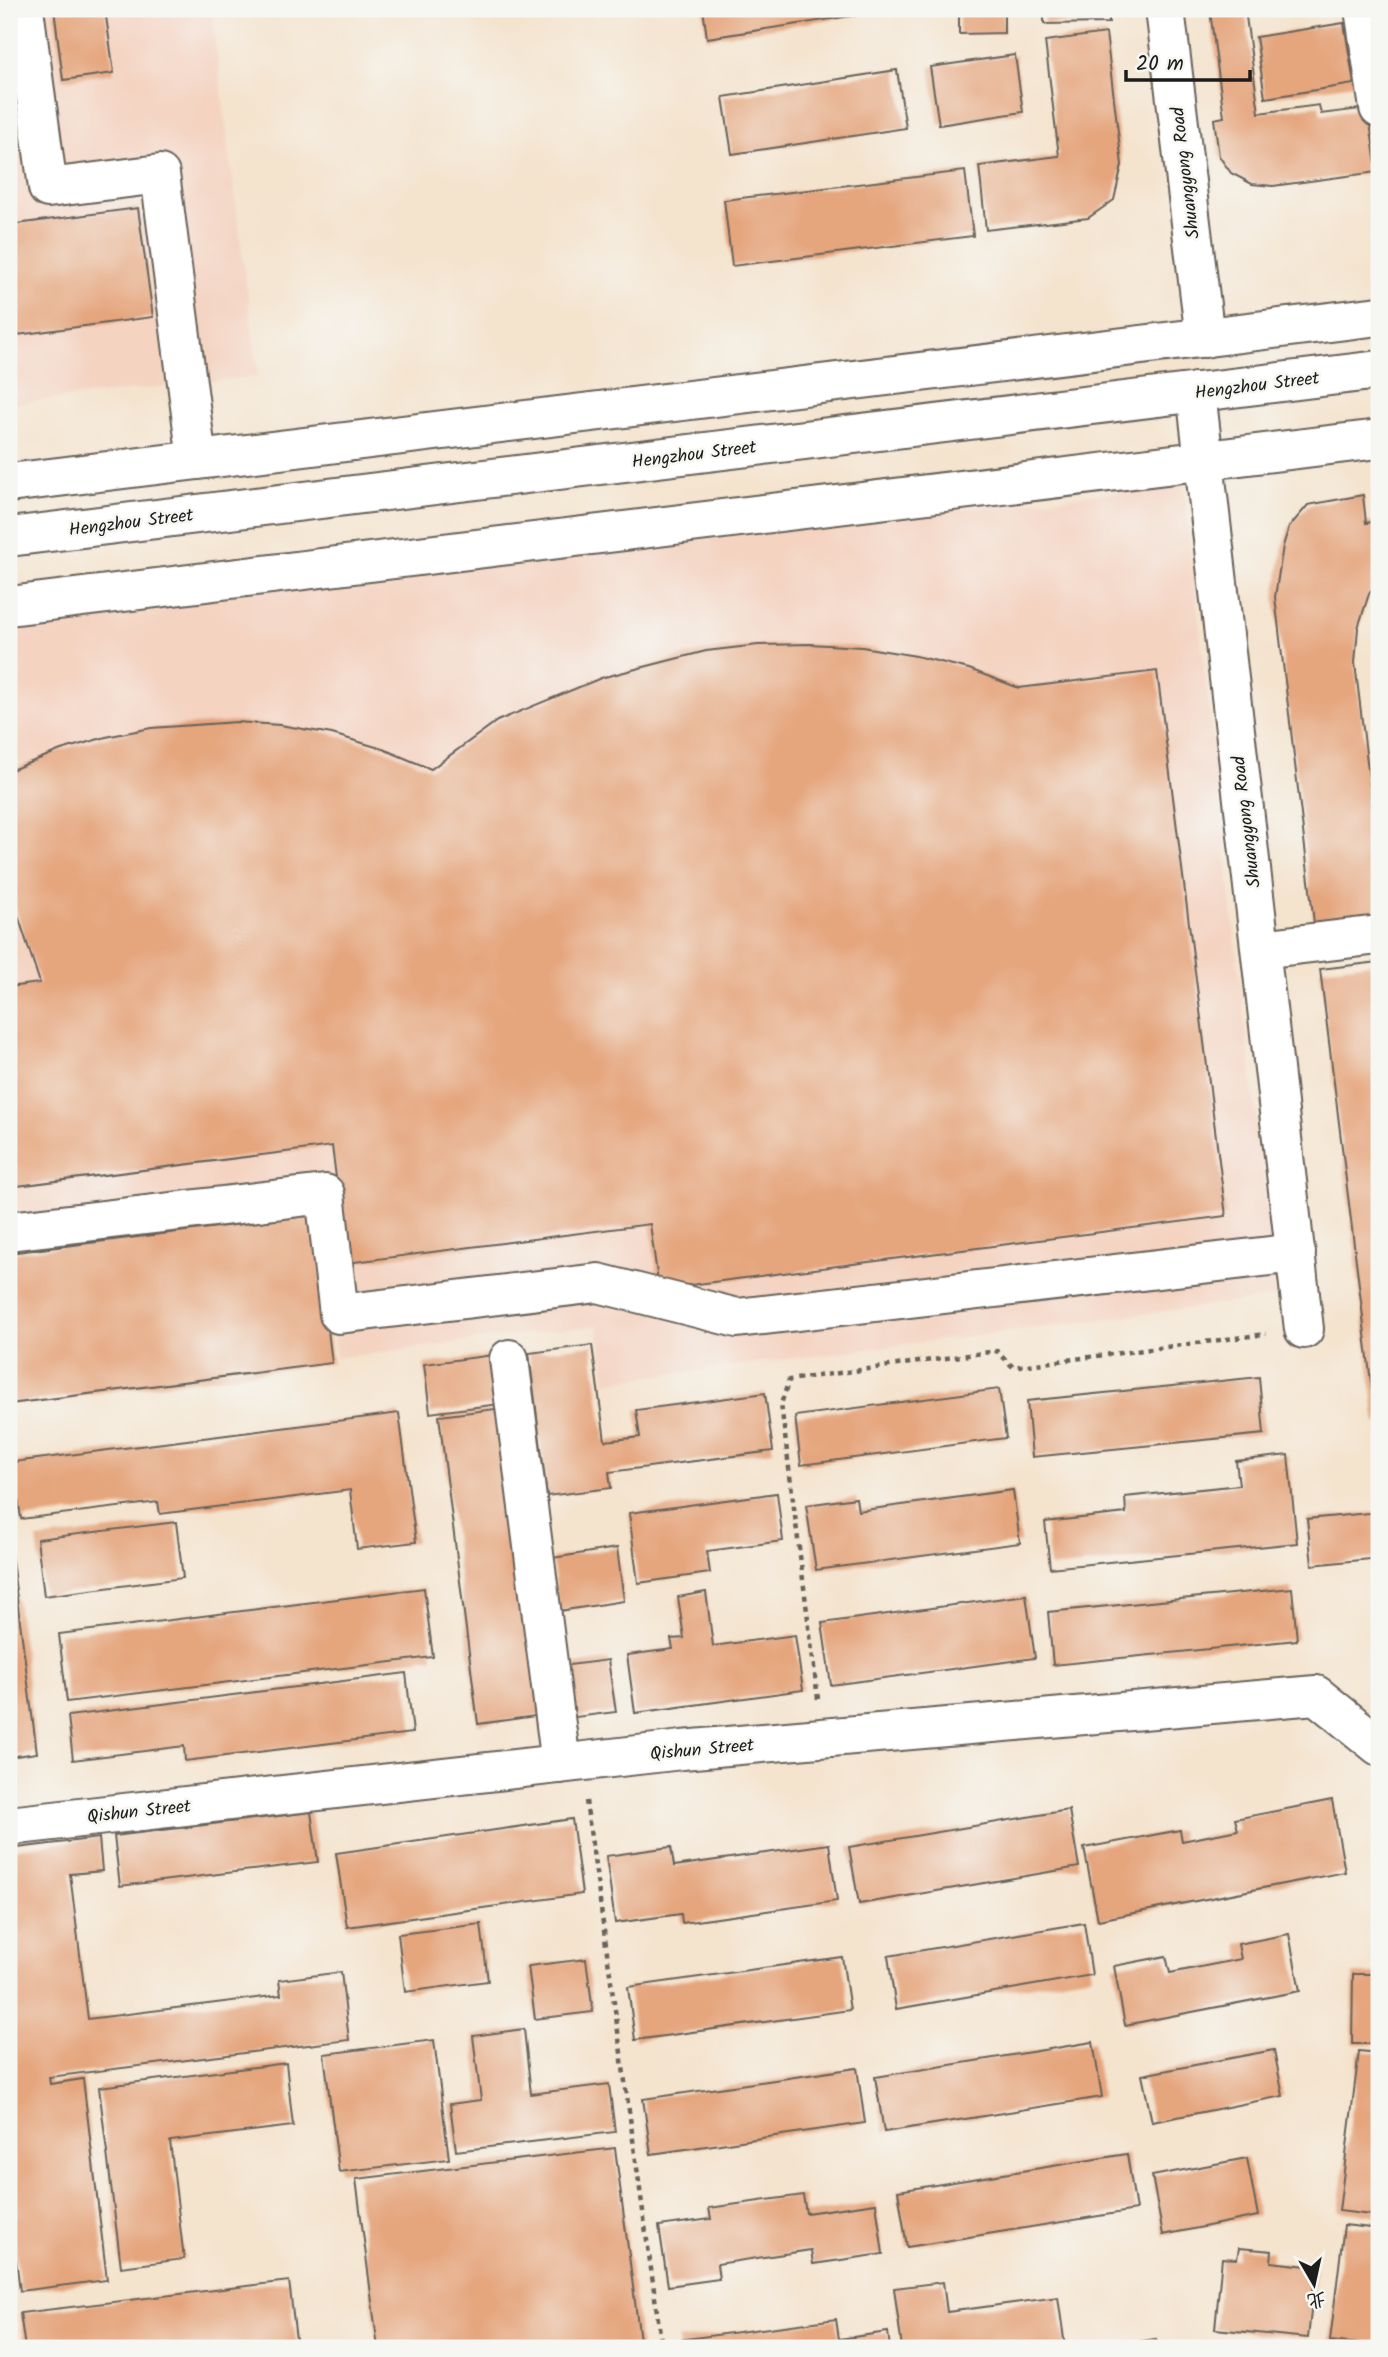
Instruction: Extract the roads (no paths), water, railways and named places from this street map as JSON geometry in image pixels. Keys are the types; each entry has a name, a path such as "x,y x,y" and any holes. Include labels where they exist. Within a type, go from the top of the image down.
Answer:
{"street":[{"path":"24,9 48,188 160,174 197,460"},
{"name":"Shuangyong Road","path":"1165,9 1205,338"},
{"path":"1364,9 1379,108"},
{"path":"9,483 1379,316"},
{"name":"Hengzhou Street","path":"9,537 1379,370"},
{"name":"Shuangyong Road","path":"1196,392 1304,1329"},
{"path":"9,606 1379,439"},
{"path":"1261,949 1379,935"},
{"path":"9,1231 325,1194 339,1314 598,1283 737,1318 1296,1253"},
{"path":"509,1359 571,1763"},
{"name":"Qishun Street","path":"9,1826 571,1763 1315,1695 1379,1750"}]}
